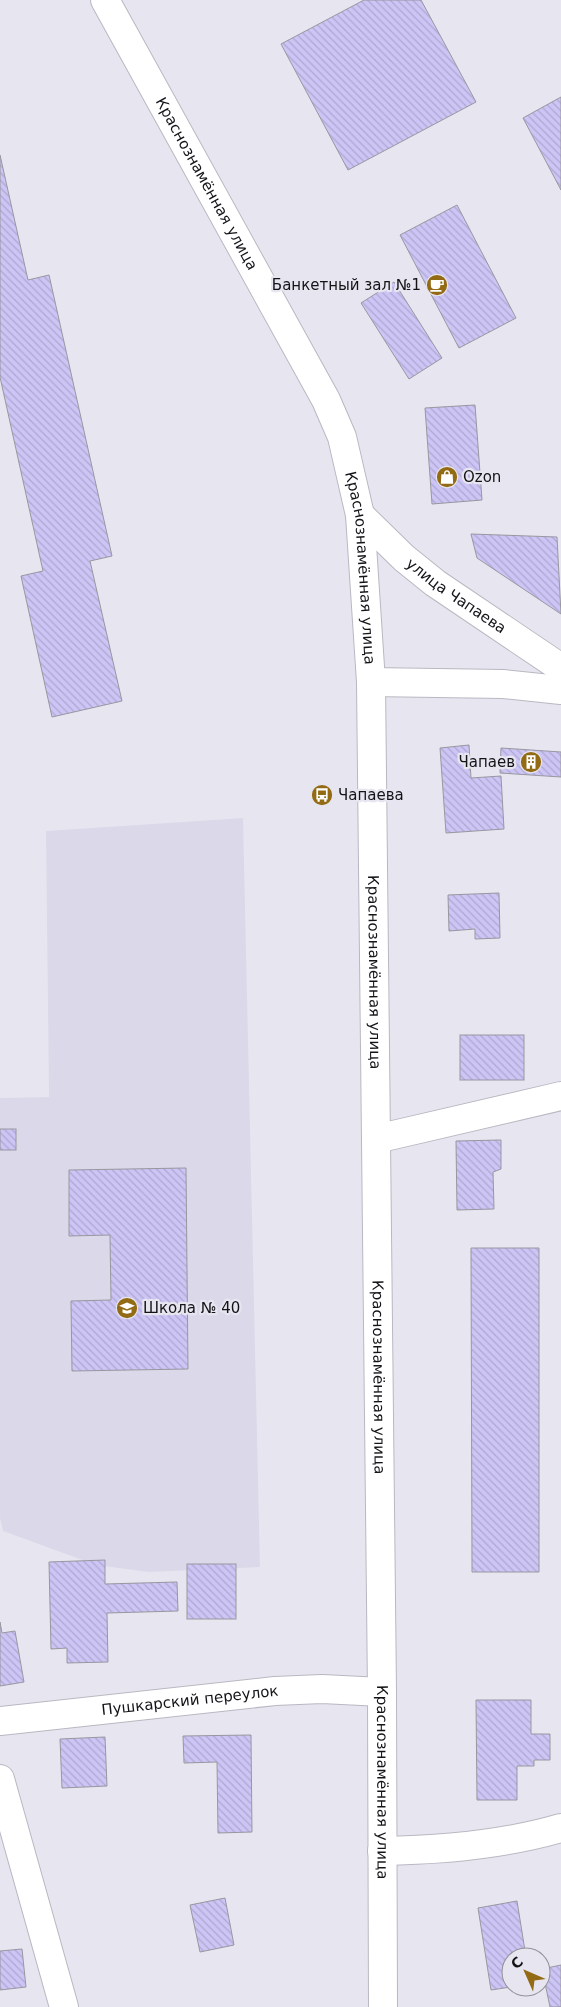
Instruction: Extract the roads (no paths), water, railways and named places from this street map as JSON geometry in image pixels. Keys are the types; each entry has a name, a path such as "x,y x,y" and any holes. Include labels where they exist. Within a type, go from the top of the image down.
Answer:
{"street":[{"name":"Краснознамённая улица","path":"105,0 326,400 342,438 360,515 371,682 382,1692 383,2007"},
{"name":"улица Чапаева","path":"360,515 404,558 435,583 561,668"},
{"path":"371,682 502,684 561,690"},
{"path":"376,1139 561,1096"},
{"name":"Пушкарский переулок","path":"0,1721 275,1690 322,1689 382,1692"},
{"path":"0,1779 64,2007"},
{"path":"382,1851 434,1850 530,1837 561,1828"}],"place":[{"name":"Банкетный зал №1","path":"437,285"},
{"name":"Ozon","path":"447,477"},
{"name":"Чапаев","path":"531,762"},
{"name":"Чапаева","path":"322,795"},
{"name":"Школа № 40","path":"127,1308"}]}
